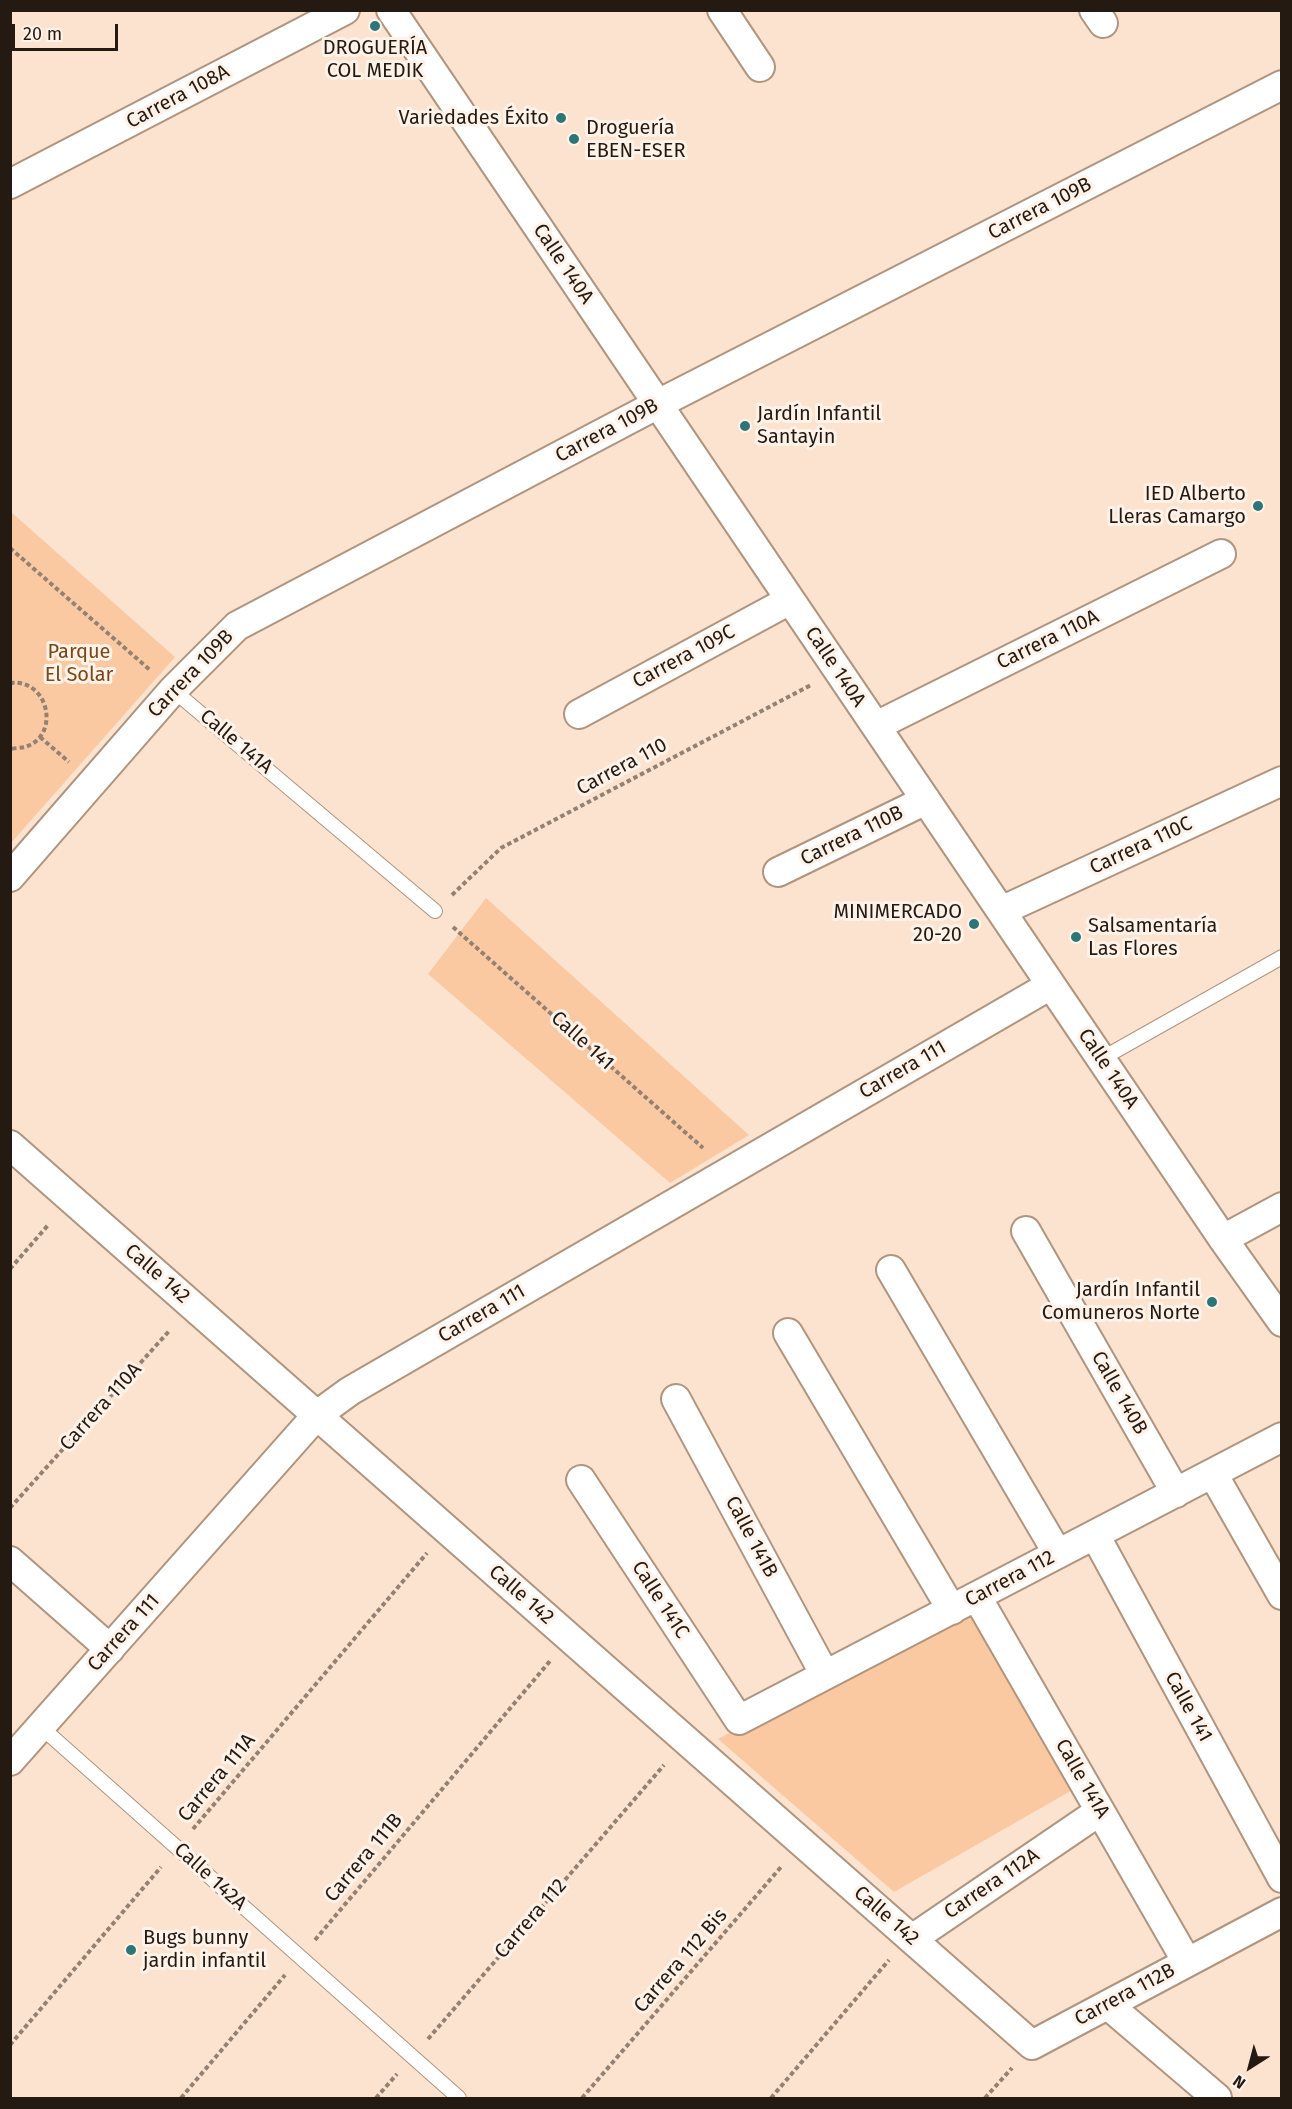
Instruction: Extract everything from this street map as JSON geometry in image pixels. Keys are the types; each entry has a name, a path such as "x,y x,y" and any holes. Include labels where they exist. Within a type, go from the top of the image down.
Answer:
{"street":[{"name":"Carrera 108A","path":"10,184 345,10"},
{"name":"Calle 140A","path":"391,10 1281,1322"},
{"path":"722,10 760,67"},
{"name":"Carrera 109B","path":"10,877 173,690 237,626 658,404 1281,86"},
{"name":"Carrera 110A","path":"876,726 1221,554"},
{"name":"Carrera 109C","path":"579,714 790,600"},
{"name":"Carrera 110C","path":"1001,911 1281,781"},
{"name":"Carrera 110B","path":"778,872 926,800"},
{"name":"Carrera 111","path":"10,1761 317,1415 350,1391 1051,985"},
{"name":"Calle 142","path":"10,1145 1032,2045"},
{"path":"1223,1239 1281,1207"},
{"name":"Calle 140B","path":"1026,1231 1176,1493"},
{"path":"891,1270 1058,1554"},
{"path":"788,1334 952,1610"},
{"name":"Calle 141B","path":"676,1399 825,1675"},
{"name":"Carrera 112","path":"739,1720 1281,1437"},
{"path":"1213,1474 1281,1595"},
{"name":"Calle 141C","path":"581,1480 739,1720"},
{"name":"Calle 141","path":"1095,1535 1281,1878"},
{"path":"10,1561 110,1649"},
{"name":"Calle 141A","path":"977,1597 1187,1962"},
{"name":"Carrera 112A","path":"912,1939 1100,1811"},
{"name":"Carrera 112B","path":"1032,2045 1281,1912"},
{"path":"1108,2005 1217,2098"}],"lane":[{"name":"Calle 141A","path":"173,690 435,911"},
{"path":"1101,1059 1281,957"},
{"name":"Calle 142A","path":"41,1727 459,2098"}],"path":[{"path":"10,548 173,690"},
{"name":"Carrera 110","path":"435,911 501,848 838,671"},
{"path":"10,683 19,682 35,689 46,704 48,721 40,737 26,747 10,749"},
{"name":"Calle 141","path":"435,911 728,1170"},
{"path":"10,1269 72,1199"},
{"name":"Carrera 110A","path":"10,1508 192,1305"},
{"name":"Carrera 111A","path":"10,2045 447,1529"},
{"name":"Carrera 111B","path":"181,2098 569,1637"},
{"name":"Carrera 112","path":"376,2098 686,1740"},
{"name":"Carrera 112 Bis","path":"582,2098 802,1843"},
{"path":"771,2098 890,1958 912,1939"},
{"path":"985,2098 1032,2045"}],"green space":[{"name":"Parque El Solar","path":"11,512 175,657 11,843"},
{"path":"486,898 749,1135 670,1183 428,974"},
{"path":"964,1607 1076,1788 894,1892 718,1739"}],"place":[{"name":"DROGUERÍA COL MEDIK","path":"375,26"},
{"name":"Variedades Éxito","path":"561,118"},
{"name":"Droguería EBEN-ESER","path":"574,139"},
{"name":"Jardín Infantil Santayin","path":"745,426"},
{"name":"IED Alberto Lleras Camargo","path":"1258,506"},
{"name":"MINIMERCADO 20-20","path":"974,924"},
{"name":"Salsamentaría Las Flores","path":"1076,937"},
{"name":"Jardín Infantil Comuneros Norte","path":"1212,1302"},
{"name":"Bugs bunny jardin infantil","path":"131,1950"}]}
